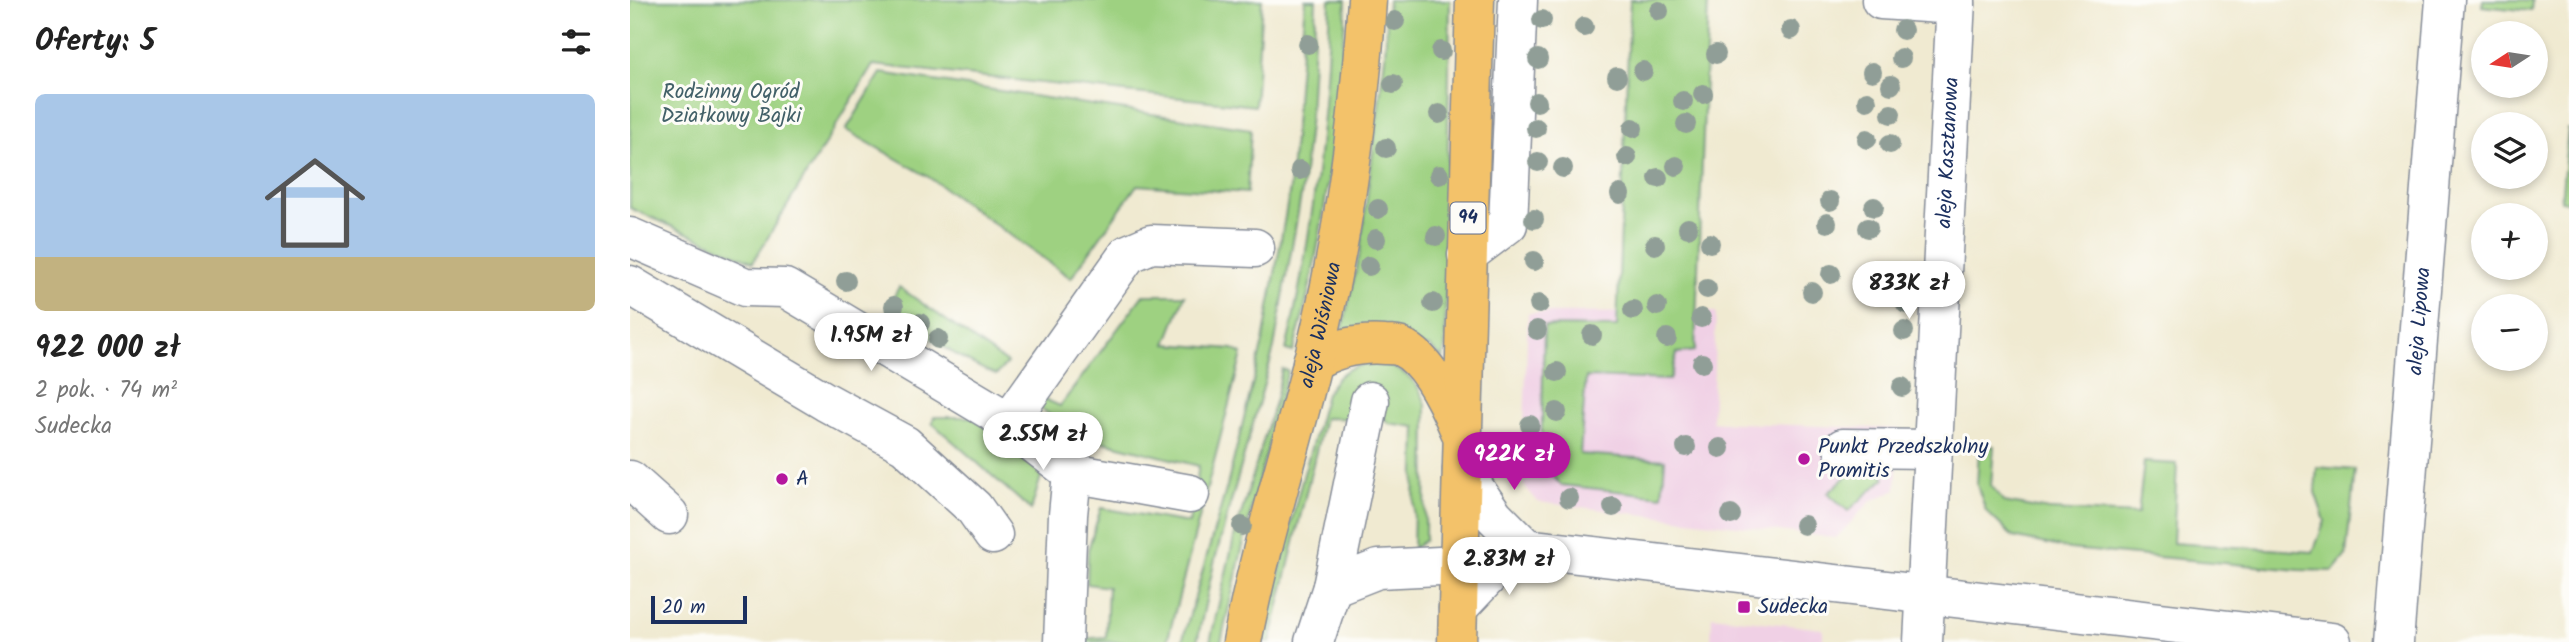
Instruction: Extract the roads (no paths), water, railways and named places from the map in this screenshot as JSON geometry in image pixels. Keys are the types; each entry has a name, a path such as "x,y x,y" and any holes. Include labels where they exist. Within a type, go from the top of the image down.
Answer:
{"main road":[{"name":"aleja Wiśniowa","path":"1242,642 1265,541 1312,362 1347,201 1367,0"},
{"name":"94","path":"1457,625 1475,0"},
{"path":"1312,362 1344,347 1372,344 1401,346 1419,361 1445,396 1462,452"}],"street":[{"path":"1467,255 1508,224 1518,0"},
{"path":"1881,0 1956,2"},
{"name":"aleja Lipowa","path":"2394,642 2445,0"},
{"name":"aleja Kasztanowa","path":"1923,642 1956,2"},
{"path":"630,237 745,287 785,288 1008,423 1072,473 1190,494"},
{"path":"1008,423 1128,254 1151,244 1255,248"},
{"path":"630,285 804,389 905,445 974,508 993,535"},
{"path":"1314,642 1332,587 1370,401"},
{"path":"1843,448 1932,449"},
{"path":"1462,452 1494,516 1526,548 2332,642"},
{"path":"1063,642 1072,473"},
{"path":"630,480 669,515"},
{"path":"1457,625 1494,570 1526,548"},
{"path":"1332,587 1378,569 1460,565"}],"place":[{"name":"Punkt Przedszkolny Promitis","path":"1804,459"},
{"name":"A","path":"782,479"},
{"name":"Sudecka","path":"1744,607"}],"park label":[{"name":"Rodzinny Ogród Działkowy Bajki","path":"731,104"}]}
